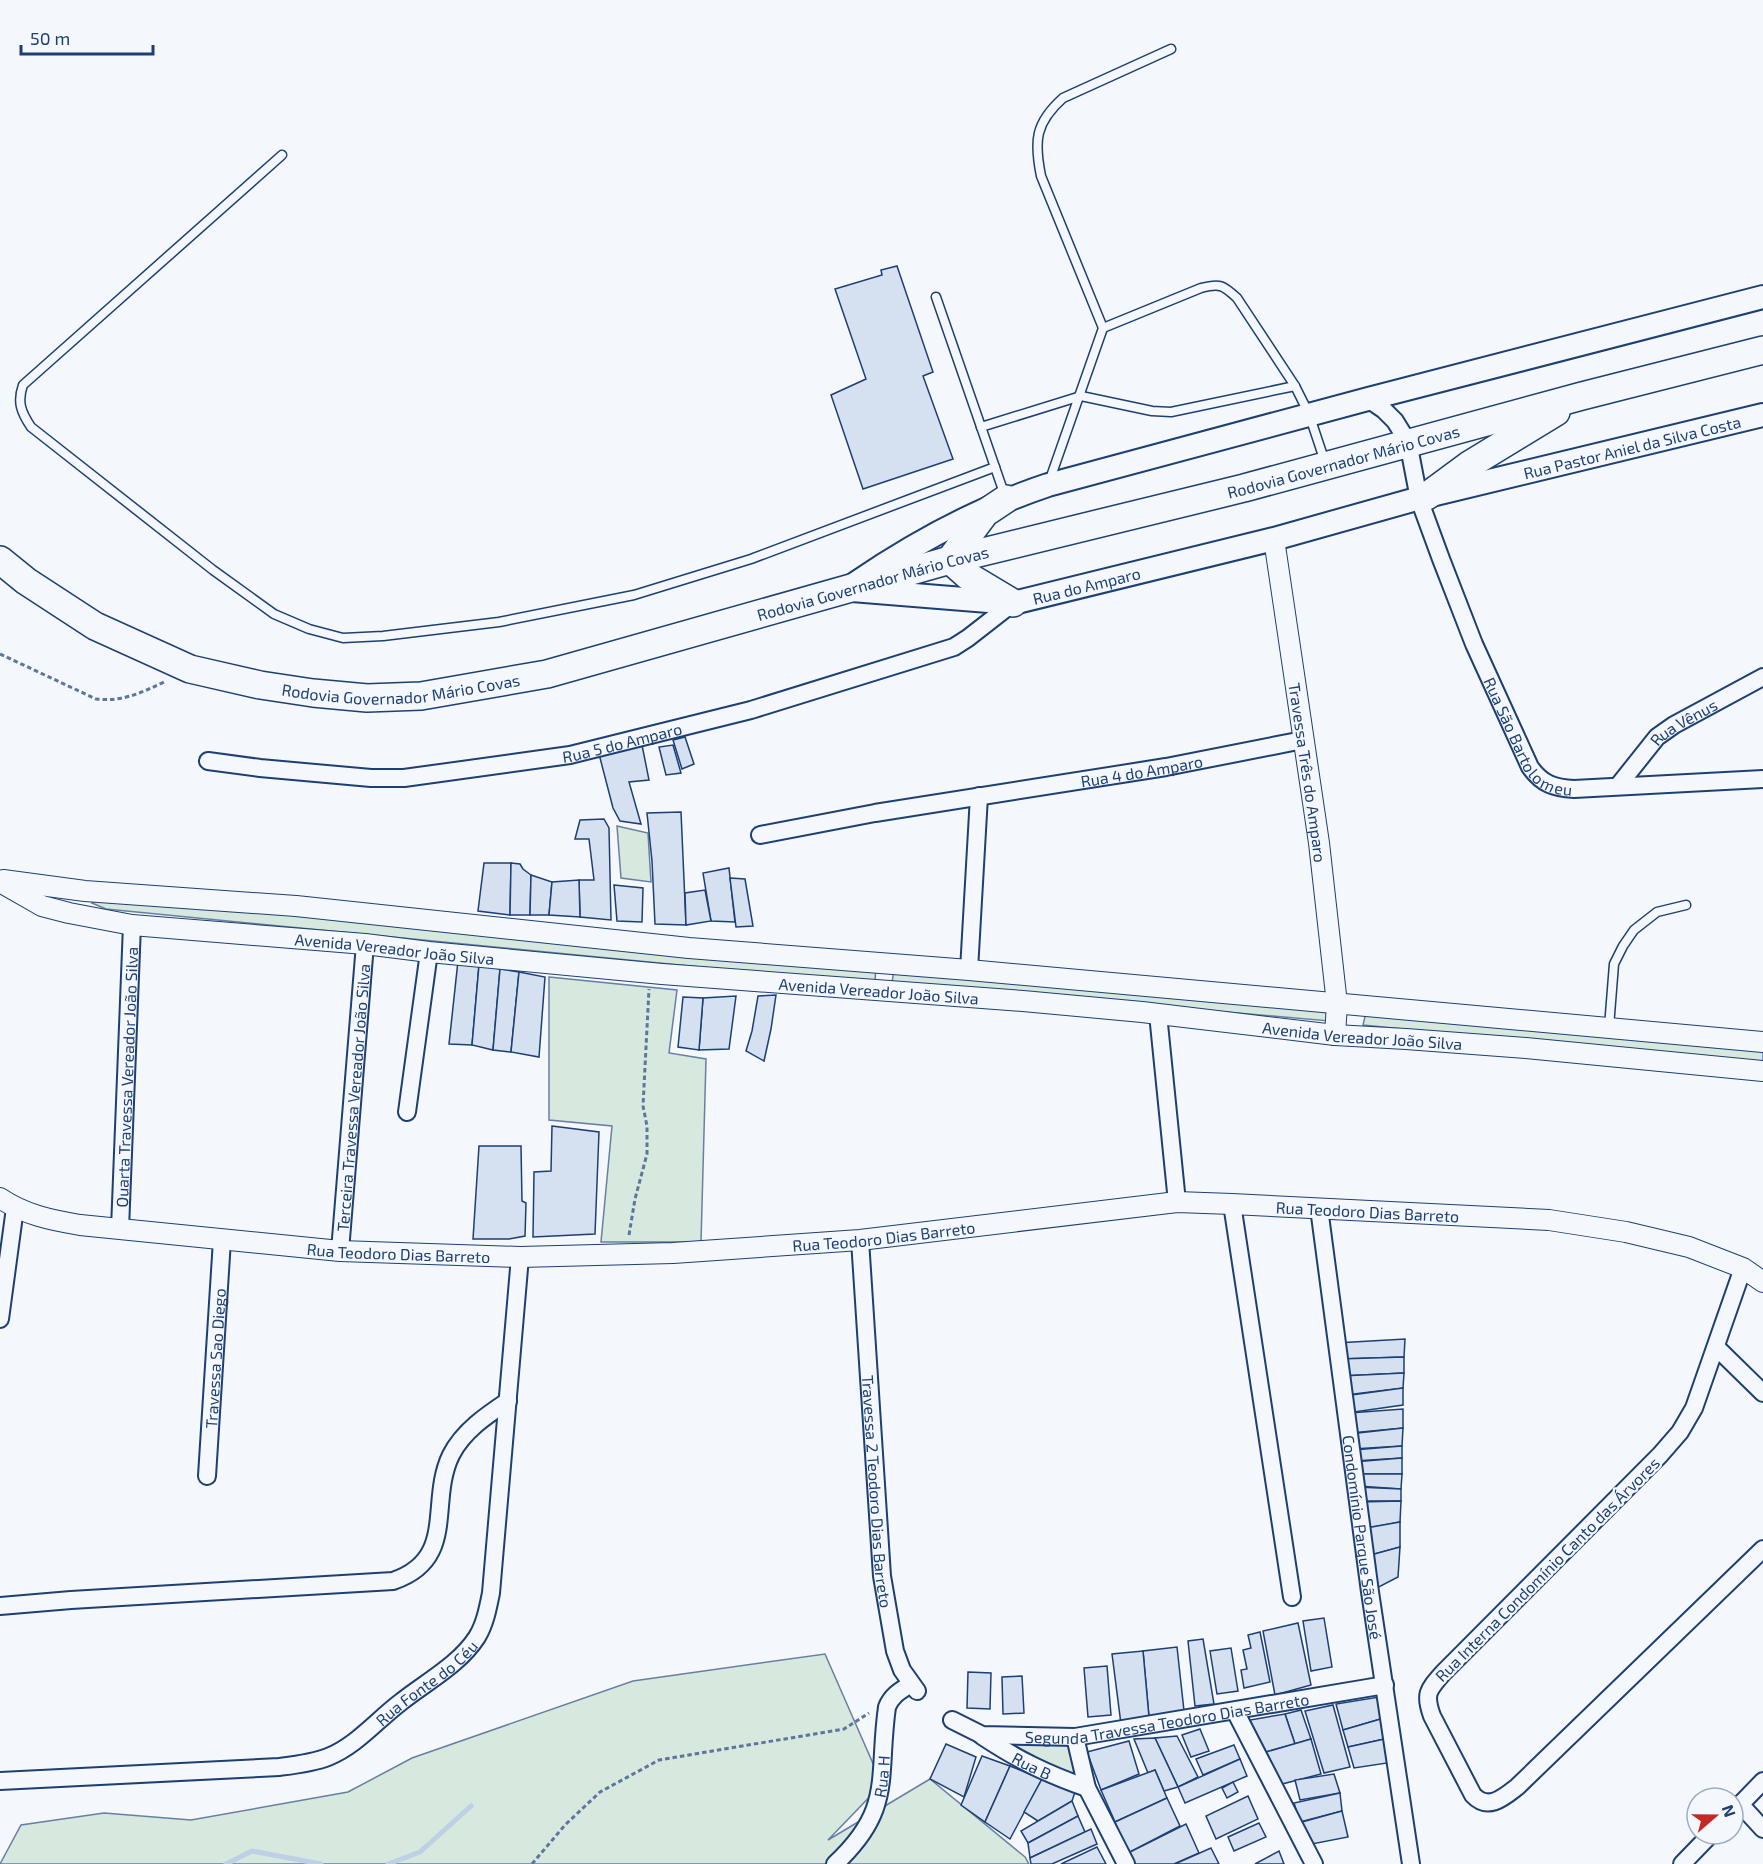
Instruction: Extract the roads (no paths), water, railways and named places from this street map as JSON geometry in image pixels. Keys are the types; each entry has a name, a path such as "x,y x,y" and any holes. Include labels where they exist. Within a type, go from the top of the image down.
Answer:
{"highway":[{"name":"Rodovia Governador Mário Covas","path":"0,560 35,587 95,626 190,669 260,685 313,693 368,698 421,696 546,674 950,560 1244,488 1408,442 1763,350"},
{"path":"1423,498 1469,465 1582,396"},
{"path":"1006,499 985,513 950,560 968,576 1013,603"}],"main road":[{"path":"846,590 903,551 1006,499 1048,485 1309,414 1763,297"},
{"name":"Rua Pastor Aniel da Silva Costa","path":"1501,479 1763,414"},
{"name":"Rua do Amparo","path":"846,590 1013,603 1274,540 1423,498 1501,479"}],"street":[{"path":"1368,399 1395,421 1408,442"},
{"name":"Rua São Bartolomeu","path":"1408,442 1423,498 1474,644 1530,766 1545,783 1556,788 1574,789 1763,778"},
{"name":"Travessa Três do Amparo","path":"1274,540 1319,843 1337,1004 1335,1035"},
{"name":"Rua 5 do Amparo","path":"208,761 371,778 404,777 570,754 751,710 954,646 1013,603"},
{"name":"Rua Vênus","path":"1618,786 1657,737 1674,725 1763,677"},
{"name":"Rua 4 do Amparo","path":"760,835 875,813 1166,767 1303,740"},
{"path":"969,970 980,796"},
{"name":"Avenida Vereador João Silva","path":"0,881 42,906 132,925 365,944 650,972 1150,1013 1335,1035 1515,1047 1763,1071"},
{"name":"Avenida Vereador João Silva","path":"0,881 85,891 296,906 689,948 969,970 1763,1042"},
{"name":"Quarta Travessa Vereador João Silva","path":"120,1229 132,925"},
{"name":"Terceira Travessa Vereador João Silva","path":"340,1251 365,944"},
{"path":"407,1112 429,952"},
{"path":"896,964 896,991"},
{"path":"1144,986 1150,1013 1177,1202"},
{"name":"Rua Teodoro Dias Barreto","path":"8,1203 45,1219 222,1240 340,1251 520,1257 626,1255 860,1240 1177,1202 1232,1204 1549,1220 1626,1232 1689,1247 1743,1268 1763,1282"},
{"path":"0,1318 8,1203"},
{"path":"1232,1204 1292,1597"},
{"name":"Condomínio Parque São José","path":"1319,1208 1358,1503 1411,1864"},
{"name":"Travessa Sao Diego","path":"207,1476 222,1240"},
{"name":"Travessa 2 Teodoro Dias Barreto","path":"860,1240 882,1576 895,1651 902,1670 914,1688 890,1699"},
{"name":"Rua Fonte do Céu","path":"0,1781 279,1767 308,1763 329,1757 348,1746 400,1702 458,1659 477,1637 485,1619 491,1593 520,1257"},
{"name":"Rua Interna Condomínio Canto das Árvores","path":"1743,1268 1694,1408 1680,1432 1660,1455 1443,1673 1427,1694 1427,1704 1432,1716 1473,1795 1479,1802 1489,1804 1503,1798 1517,1787 1763,1549"},
{"path":"1716,1347 1763,1393"},
{"path":"0,1606 393,1581 406,1577 428,1557 436,1543 440,1497 451,1455 465,1435 508,1401"},
{"name":"Segunda Travessa Teodoro Dias Barreto","path":"952,1720 982,1735 1075,1737 1385,1685"},
{"name":"Rua H","path":"835,1864 865,1831 877,1805 882,1784 885,1722 890,1699"},
{"path":"1235,1711 1314,1864"},
{"name":"Rua B","path":"982,1735 1015,1758 1057,1778 1087,1788"},
{"path":"1075,1737 1087,1788 1126,1864"},
{"path":"1745,1800 1763,1781"},
{"path":"1745,1814 1763,1829"},
{"path":"1682,1864 1699,1846"}],"lane":[{"path":"1048,485 1103,328 1041,176 1036,151 1039,129 1049,110 1063,98 1171,49"},
{"path":"282,155 23,385 19,397 21,413 31,427 213,570 274,614 291,622 343,638 383,636 499,622 634,595 751,559 995,467"},
{"path":"1103,328 1201,288 1214,285 1226,287 1237,298 1295,386 1309,414 1326,465"},
{"path":"936,297 1006,499"},
{"path":"981,427 1081,396 1152,411 1170,412 1295,386"},
{"path":"1609,1027 1614,964 1623,946 1634,930 1657,912 1686,905"}],"waterway":[{"path":"388,1864 420,1852 471,1806"},
{"path":"226,1864 252,1851 321,1864"}]}
